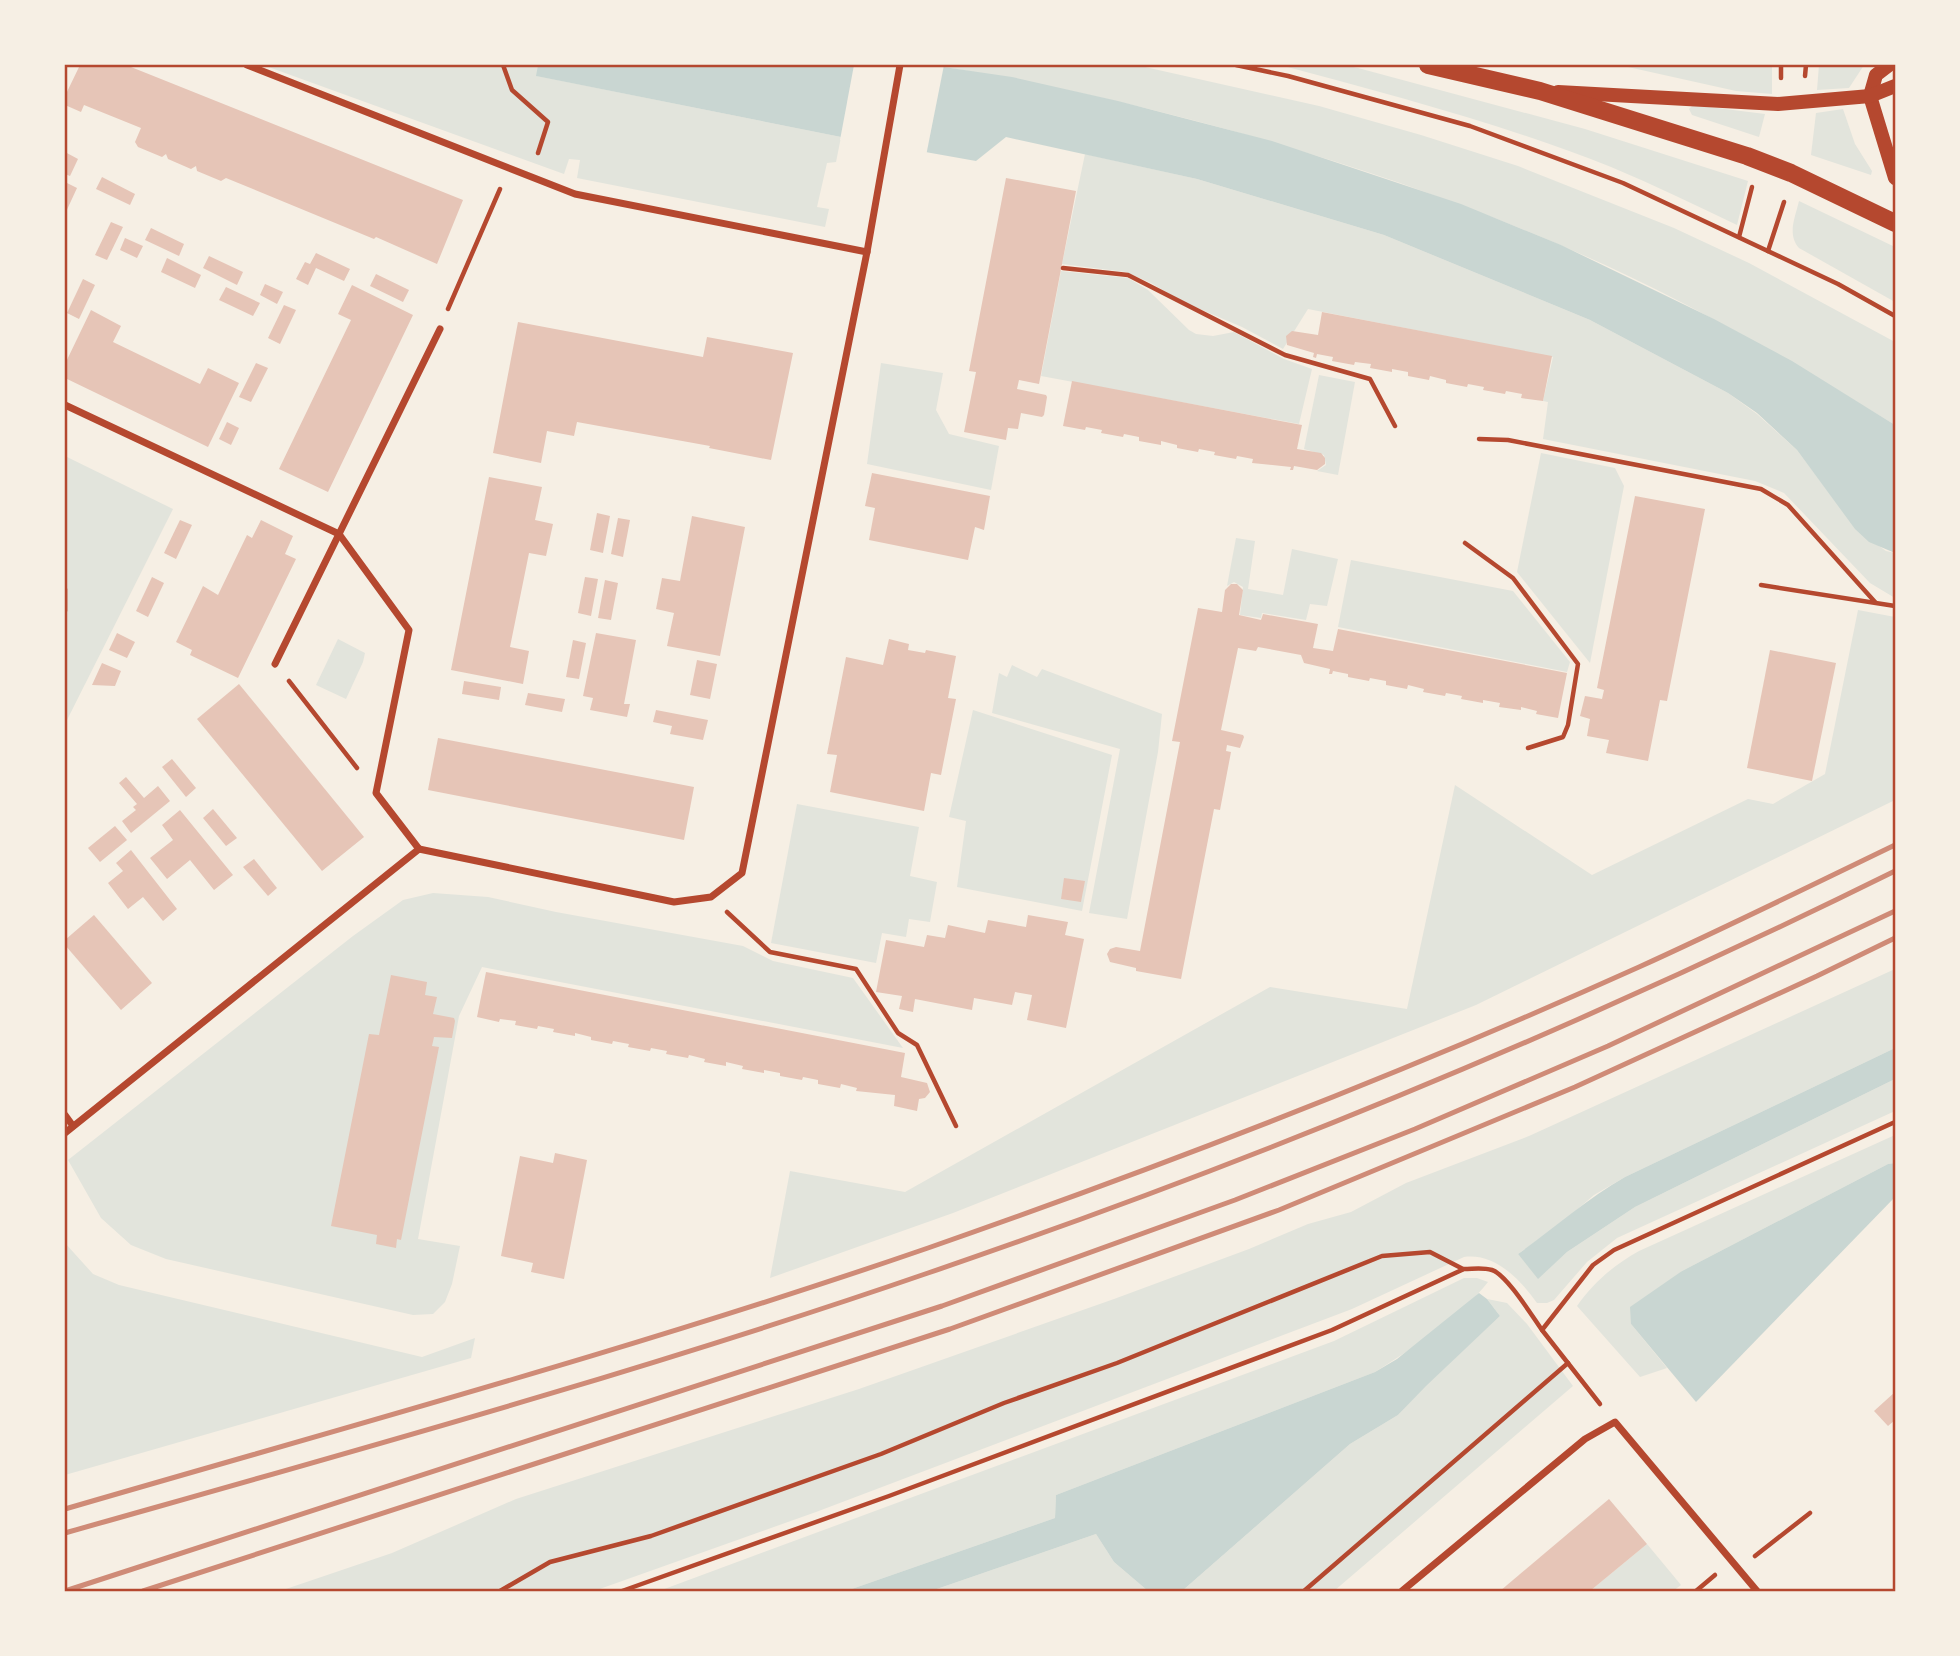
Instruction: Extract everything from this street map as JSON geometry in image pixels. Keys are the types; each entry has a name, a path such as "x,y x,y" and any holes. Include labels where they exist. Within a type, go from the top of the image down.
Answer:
{"main road":[{"path":"1428,65 1540,91 1747,156 1791,173 1895,223"},
{"path":"1889,65 1875,75 1870,96 1895,178"},
{"path":"1540,91 1761,104 1870,96 1895,86"}],"street":[{"path":"247,65 575,194 867,252"},
{"path":"65,405 339,534 409,630 376,793 419,849 674,902 711,897 742,873 867,252 900,65"},
{"path":"275,664 440,329"},
{"path":"65,1133 419,849"},
{"path":"65,1115 73,1126"},
{"path":"1402,1591 1585,1439 1615,1422 1757,1591"}],"path":[{"path":"503,65 512,90 548,122 531,177"},
{"path":"1236,65 1288,76 1470,126 1623,183 1838,284 1895,316"},
{"path":"440,329 508,168"},
{"path":"1063,268 1128,275 1285,355 1370,379 1395,426"},
{"path":"1479,439 1508,440 1761,489 1788,505 1875,602"},
{"path":"1465,543 1513,578 1578,664 1568,724 1563,737 1528,748"},
{"path":"1761,585 1895,606"},
{"path":"65,589 65,611"},
{"path":"275,664 376,793"},
{"path":"711,897 770,952 856,969 898,1033 917,1045 956,1126"},
{"path":"1542,1329 1593,1265 1615,1250 1895,1122"},
{"path":"500,1591 550,1562 651,1536 868,1459 1004,1403 1117,1363 1382,1256 1430,1252 1464,1269"},
{"path":"622,1591 889,1496 1332,1331 1464,1269 1495,1271 1503,1278 1615,1422"},
{"path":"1304,1591 1568,1363"},
{"path":"1738,1569 1810,1513"}],"shaded area":[{"path":"263,65 538,65 537,76 841,137 836,162 827,163 817,207 829,209 825,227 577,178 580,160 569,159 564,174"},
{"path":"538,65 930,65 1012,77 1272,141 1461,204 1561,245 1714,319 1792,361 1895,425 1895,553 1869,542 1855,529 1797,450 1757,413 1728,393 1590,320 1384,235 1197,179 1006,137 976,161 536,76"},
{"path":"943,65 1136,65 1319,106 1518,166 1674,228 1749,263 1895,342 1895,425 1689,306 1604,264 1516,226 1426,192 1289,147 1133,105"},
{"path":"1280,65 1343,65 1358,68 1585,129 1748,181 1737,225 1611,167 1530,137"},
{"path":"1619,65 1772,65 1772,94 1736,91"},
{"path":"1819,65 1864,65 1849,88 1817,90"},
{"path":"1693,105 1765,114 1759,137 1692,115 1689,109"},
{"path":"1843,109 1855,144 1872,171 1871,175 1811,155 1816,113"},
{"path":"1085,154 1197,179 1384,235 1590,320 1728,393 1757,414 1797,450 1856,529 1886,551 1895,553 1895,598 1870,583 1784,493 1755,481 1543,439 1548,402 1543,401 1553,357 1308,309 1283,349 1126,272 1062,264"},
{"path":"1799,201 1895,247 1895,302 1799,248 1795,243 1793,231"},
{"path":"1061,271 1128,278 1148,290 1196,334 1213,336 1234,332 1284,359 1312,369 1299,424 1041,376"},
{"path":"881,363 943,373 936,410 949,434 999,446 991,490 867,464"},
{"path":"1319,375 1355,382 1338,475 1317,471 1326,465 1324,455 1304,449"},
{"path":"1541,453 1615,468 1624,486 1590,663 1517,572"},
{"path":"65,456 173,509 65,724"},
{"path":"1236,538 1255,541 1248,589 1283,595 1292,549 1338,559 1327,606 1310,604 1306,620 1262,613 1261,618 1240,615 1243,587 1234,582 1227,586"},
{"path":"1351,560 1513,591 1570,662 1567,672 1338,627"},
{"path":"1858,610 1895,617 1895,800 1476,1005 953,1213 770,1278 790,1171 905,1192 1270,987 1407,1009 1455,785 1592,875 1748,799 1773,804 1825,774"},
{"path":"338,639 365,653 346,699 316,685"},
{"path":"1012,665 1037,677 1042,669 1162,714 1158,752 1127,919 1089,913 1120,749 992,713 999,673 1007,677"},
{"path":"973,710 1112,755 1082,911 957,887 966,821 949,817"},
{"path":"797,804 919,827 910,876 937,882 930,922 909,919 906,937 882,933 876,963 771,943"},
{"path":"433,893 488,897 743,946 773,961 853,978 903,1048 482,967 459,1016 418,1239 460,1246 452,1284 445,1302 433,1314 413,1315 166,1259 131,1245 101,1218 68,1160 353,936 403,900"},
{"path":"1895,969 1895,1048 1625,1177 1594,1195 1518,1254 1538,1278 1567,1252 1635,1207 1895,1079 1895,1111 1617,1238 1587,1262 1554,1300 1547,1303 1537,1303 1515,1277 1496,1263 1464,1257 1352,1309 816,1512 594,1591 280,1591 392,1553 516,1499 859,1389 1114,1299 1308,1224 1351,1212 1406,1183 1529,1136"},
{"path":"1895,1048 1895,1079 1635,1207 1567,1252 1538,1279 1518,1254 1625,1177"},
{"path":"1895,1135 1895,1163 1888,1164 1682,1271 1631,1324 1667,1368 1640,1377 1577,1306 1605,1275 1639,1251"},
{"path":"1895,1163 1895,1197 1696,1402 1631,1324 1630,1307 1682,1271 1888,1164"},
{"path":"65,1243 93,1274 119,1285 422,1357 475,1338 471,1358 65,1475"},
{"path":"1464,1278 1477,1278 1488,1282 1451,1318 1375,1372 1056,1495 1055,1518 846,1591 659,1591 1334,1341"},
{"path":"1479,1293 1500,1316 1398,1415 1350,1444 1182,1591 1148,1591 1114,1562 1096,1534 931,1591 846,1591 1055,1518 1056,1495 1375,1372 1397,1359"},
{"path":"1487,1299 1507,1303 1527,1324 1573,1386 1334,1591 1182,1591 1350,1444 1398,1415 1500,1316"},
{"path":"1096,1534 1114,1562 1148,1591 931,1591"},
{"path":"1647,1544 1681,1585 1673,1591 1590,1591"}],"pier":[{"path":"854,65 944,65 926,156 840,140"}],"building":[{"path":"80,65 126,65 463,200 437,264 226,178 221,181 197,171 196,166 191,169 168,159 166,154 162,157 138,147 135,142 141,128 84,105 81,112 65,105 65,96"},
{"path":"65,152 78,159 70,176 65,174"},
{"path":"102,177 135,194 130,205 96,189"},
{"path":"1006,178 1076,191 1039,384 1019,380 1017,389 1046,395 1044,415 1042,417 1021,413 1018,429 1008,428 1006,440 964,432 976,372 969,371"},
{"path":"65,182 77,188 65,214"},
{"path":"111,222 123,227 107,260 95,255"},
{"path":"151,228 184,244 179,256 145,240"},
{"path":"125,238 143,246 137,258 120,250"},
{"path":"316,253 350,269 344,281 316,268 308,285 296,279 305,262 310,264"},
{"path":"209,256 243,272 237,285 203,268"},
{"path":"167,258 201,275 195,288 161,272"},
{"path":"376,274 409,290 403,302 370,286"},
{"path":"83,279 95,285 79,319 67,313"},
{"path":"265,284 283,292 277,304 260,295"},
{"path":"352,285 413,315 328,492 279,469 351,320 338,314"},
{"path":"226,287 260,303 253,316 219,300"},
{"path":"284,305 296,310 280,344 268,338"},
{"path":"91,310 121,326 113,342 200,384 208,368 239,383 208,447 65,378 65,364"},
{"path":"1322,312 1552,356 1543,401 1521,398 1522,394 1506,391 1505,394 1468,384 1467,387 1446,383 1446,380 1430,376 1429,380 1408,376 1408,372 1370,368 1371,364 1355,362 1354,365 1332,361 1333,357 1317,354 1316,358 1313,357 1314,353 1287,345 1286,336 1292,331 1318,335"},
{"path":"518,322 703,357 707,337 793,353 771,460 577,422 574,436 547,431 541,463 493,453"},
{"path":"256,363 268,368 251,402 239,397"},
{"path":"1072,381 1302,425 1297,449 1321,453 1325,464 1317,470 1294,466 1293,470 1290,470 1291,467 1252,463 1253,459 1237,456 1236,459 1199,449 1198,452 1177,448 1177,445 1161,441 1161,445 1139,441 1139,437 1124,434 1123,437 1086,427 1085,430 1063,426"},
{"path":"227,422 239,428 231,445 219,439"},
{"path":"872,473 990,496 984,530 975,527 968,560 869,540 875,508 865,506"},
{"path":"489,477 542,487 535,520 553,524 546,556 529,553 510,647 529,651 523,684 451,670"},
{"path":"1635,496 1705,509 1667,701 1660,700 1648,761 1606,753 1609,740 1587,736 1590,719 1580,716 1585,696 1602,699 1604,690 1597,688"},
{"path":"597,513 610,516 603,553 590,550"},
{"path":"692,516 745,527 720,656 667,646 674,613 656,609 662,578 680,581"},
{"path":"618,518 630,520 623,557 611,554"},
{"path":"180,520 192,525 176,559 164,553"},
{"path":"261,520 293,536 285,554 296,559 238,678 190,655 192,650 176,642 203,586 218,595 247,535 252,538"},
{"path":"152,577 164,583 148,617 136,611"},
{"path":"585,577 598,579 591,616 578,613"},
{"path":"605,580 618,583 611,620 598,618"},
{"path":"1231,584 1237,584 1243,590 1239,615 1261,620 1263,614 1318,624 1313,648 1333,651 1338,629 1567,673 1558,718 1536,714 1537,711 1521,707 1521,710 1499,707 1500,703 1483,700 1483,703 1446,693 1445,696 1423,692 1424,689 1408,685 1407,689 1386,685 1386,681 1370,678 1369,681 1333,671 1329,674 1330,669 1304,663 1301,655 1258,647 1256,651 1238,648 1221,730 1244,737 1240,748 1227,745 1226,751 1231,752 1220,810 1214,809 1181,979 1136,971 1136,968 1110,962 1107,954 1110,949 1116,947 1140,951 1180,742 1172,741 1198,608 1222,612 1225,590"},
{"path":"117,633 135,642 127,658 109,650"},
{"path":"596,633 636,640 624,704 630,704 627,717 590,710 593,698 583,696"},
{"path":"889,639 909,644 908,650 925,653 926,650 956,656 948,698 956,699 941,775 931,773 924,811 830,792 837,755 827,754 846,657 883,665"},
{"path":"573,640 586,643 579,679 566,677"},
{"path":"1770,650 1836,663 1812,781 1747,768"},
{"path":"697,660 717,664 710,699 690,695"},
{"path":"102,663 121,671 115,686 92,685"},
{"path":"464,681 501,687 499,700 462,694"},
{"path":"239,684 364,837 322,871 197,719"},
{"path":"528,693 565,699 562,712 525,705"},
{"path":"656,710 708,720 703,740 670,734 672,726 653,722"},
{"path":"438,738 694,787 684,840 428,790"},
{"path":"172,759 196,788 186,797 162,767"},
{"path":"126,777 144,798 158,786 170,801 131,833 122,821 136,810 133,807 137,804 119,783"},
{"path":"213,809 237,838 226,846 203,818"},
{"path":"180,810 233,875 214,890 190,860 167,879 150,858 173,840 162,825"},
{"path":"115,826 127,840 100,862 88,848"},
{"path":"131,850 177,909 163,921 143,897 128,909 108,883 123,871 116,863"},
{"path":"254,859 277,888 268,896 243,867"},
{"path":"1064,878 1085,881 1081,902 1061,899"},
{"path":"94,915 152,983 121,1010 65,945 65,940"},
{"path":"1028,915 1068,922 1065,935 1084,939 1066,1028 1027,1020 1032,995 1015,992 1012,1005 974,998 972,1010 915,999 913,1012 899,1009 902,996 876,992 886,940 924,947 927,935 945,938 948,925 985,933 988,920 1026,927"},
{"path":"486,972 905,1053 901,1077 927,1083 930,1092 925,1098 919,1099 917,1111 894,1106 895,1095 856,1091 857,1088 841,1084 840,1088 818,1084 818,1080 803,1077 802,1080 780,1076 780,1073 742,1069 743,1066 726,1062 726,1066 704,1062 705,1059 689,1055 688,1058 651,1048 650,1051 613,1041 612,1044 591,1040 591,1037 575,1033 575,1036 538,1026 537,1029 515,1025 516,1021 500,1019 499,1022 477,1017"},
{"path":"391,975 427,982 425,995 437,997 433,1014 454,1018 455,1021 452,1038 434,1037 432,1046 439,1047 401,1240 397,1239 396,1248 376,1244 377,1235 331,1226 369,1034 379,1035"},
{"path":"555,1153 587,1160 564,1279 531,1272 533,1263 501,1256 520,1156 553,1163"},
{"path":"1895,1392 1895,1420 1888,1426 1874,1411"},
{"path":"1609,1499 1647,1544 1590,1591 1500,1591"}],"railway":[{"path":"65,1509 606,1352 821,1284 1018,1216 1197,1150 1464,1043 1671,952 1895,845"},
{"path":"65,1533 606,1377 821,1309 1052,1230 1297,1137 1539,1037 1895,871"},
{"path":"65,1591 942,1306 1235,1200 1415,1129 1608,1046 1895,911"},
{"path":"143,1591 950,1329 1279,1210 1575,1087 1895,938"}]}
